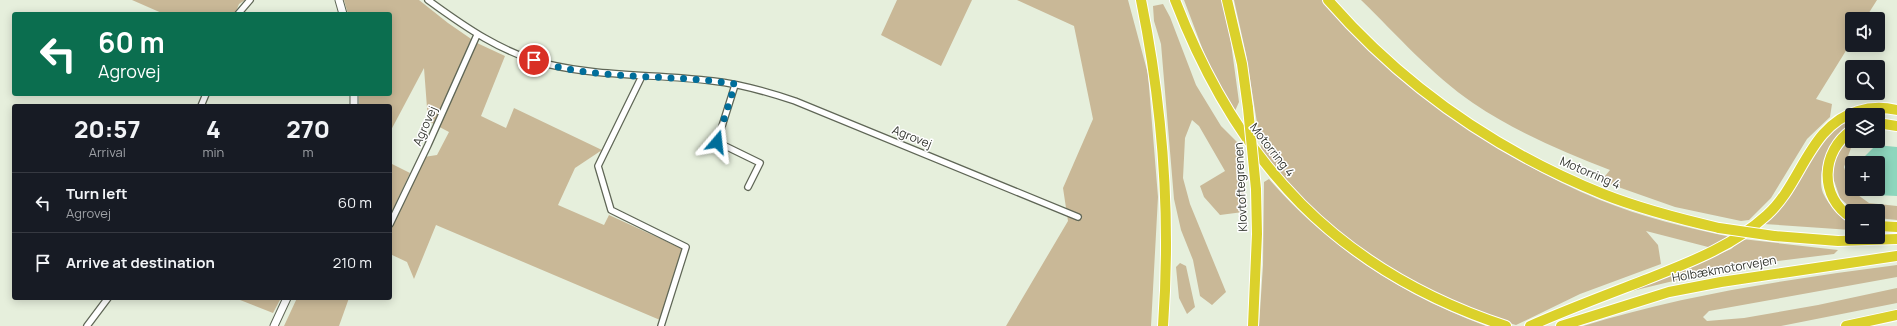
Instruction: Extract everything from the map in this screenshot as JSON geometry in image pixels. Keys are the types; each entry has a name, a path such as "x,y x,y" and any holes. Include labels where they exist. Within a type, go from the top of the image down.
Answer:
{"highway":[{"path":"1141,0 1160,113 1166,184 1166,265 1163,326"},
{"name":"Motorring 4","path":"1175,0 1213,87 1241,132 1268,168 1314,217 1373,264 1408,285 1444,303 1506,326"},
{"name":"Klovtoftegrenen","path":"1227,0 1242,64 1256,189 1257,234 1252,326"},
{"name":"Motorring 4","path":"1328,0 1354,30 1400,73 1440,104 1495,141 1545,169 1603,194 1673,217 1719,228 1774,236 1838,241 1897,239"},
{"path":"1530,326 1557,314 1679,267 1734,241 1759,222 1775,207 1792,183 1817,141 1833,123 1851,113 1868,108 1897,110"},
{"path":"1885,124 1897,126"},
{"path":"1845,137 1836,145 1830,156 1827,169 1831,194 1838,206 1845,212"},
{"path":"1885,226 1897,227"},
{"name":"Holbækmotorvejen","path":"1562,326 1668,292 1729,280 1897,256"},
{"path":"1846,326 1897,315"}],"street":[{"path":"240,12 250,0"},
{"path":"339,0 342,12"},
{"name":"Agrovej","path":"428,0 477,35 510,51 546,64 577,70 735,84 795,100 1078,217"},
{"name":"Agrovej","path":"392,220 428,146 477,35"},
{"path":"642,76 598,166 611,210 686,247 661,326"},
{"path":"735,84 717,142 760,163 748,187"},
{"path":"87,326 106,300"},
{"path":"274,326 286,300"}],"shaded area":[{"path":"132,0 245,0 239,4 236,12 159,12"},
{"path":"344,0 419,0 448,23 477,43 505,56 481,116 506,128 514,108 602,150 575,168 558,205 604,225 609,215 683,249 660,320 436,225 414,279 407,262 392,255 392,226 424,157 437,155 449,132 428,121 424,68 392,128 392,104 359,104 359,96 392,96 392,12 347,12"},
{"path":"897,0 972,0 941,66 881,35"},
{"path":"1017,0 1128,0 1148,74 1158,197 1151,326 1006,326 1068,221 1063,188 1093,119 1074,26"},
{"path":"1184,0 1222,0 1228,21 1239,102 1235,111 1212,74"},
{"path":"1234,0 1323,0 1352,32 1383,62 1416,90 1450,116 1523,162 1600,200 1632,212 1665,222 1731,237 1712,248 1646,231 1658,245 1661,264 1580,294 1516,325 1491,318 1435,294 1366,254 1317,214 1262,154 1246,54"},
{"path":"1361,0 1877,0 1869,12 1845,12 1845,52 1816,99 1832,104 1830,117 1807,139 1771,198 1749,220 1741,221 1675,207 1601,181 1610,170 1557,149 1489,113 1458,92 1415,54"},
{"path":"1163,4 1170,17 1196,85 1221,126 1238,143 1244,196 1243,212 1220,215 1204,197 1200,186 1225,171 1199,126 1192,120 1185,138 1183,178 1190,204 1226,292 1212,305 1200,296 1193,260 1181,230 1174,199 1161,44 1154,21 1153,6"},
{"path":"1845,121 1845,128 1832,144 1823,164 1821,184 1823,193 1828,202 1845,220 1845,230 1764,224 1830,131"},
{"path":"1845,145 1845,148 1851,148 1848,156 1845,156 1845,196 1859,196 1869,203 1878,204 1846,204 1840,198 1832,175 1836,155"},
{"path":"1885,146 1897,147 1897,196 1885,195 1885,156 1865,156 1873,148 1885,148"},
{"path":"392,164 410,173 392,212"},
{"path":"1269,179 1292,204 1317,227 1368,266 1396,284 1424,299 1486,326 1259,326 1263,265 1264,182"},
{"path":"1885,205 1897,206 1897,220 1885,219"},
{"path":"1742,239 1838,250 1834,254 1731,267 1632,291 1731,249"},
{"path":"1180,263 1186,266 1195,307 1187,314 1179,298 1176,267"},
{"path":"1897,265 1897,277 1709,311 1703,317 1707,321 1744,318 1818,305 1897,288 1897,303 1781,326 1583,326 1699,296 1778,282"},
{"path":"240,300 280,300 273,313"},
{"path":"296,300 348,300 339,326 284,326"}],"route":[{"path":"534,60 577,70 735,84 717,142"}]}
